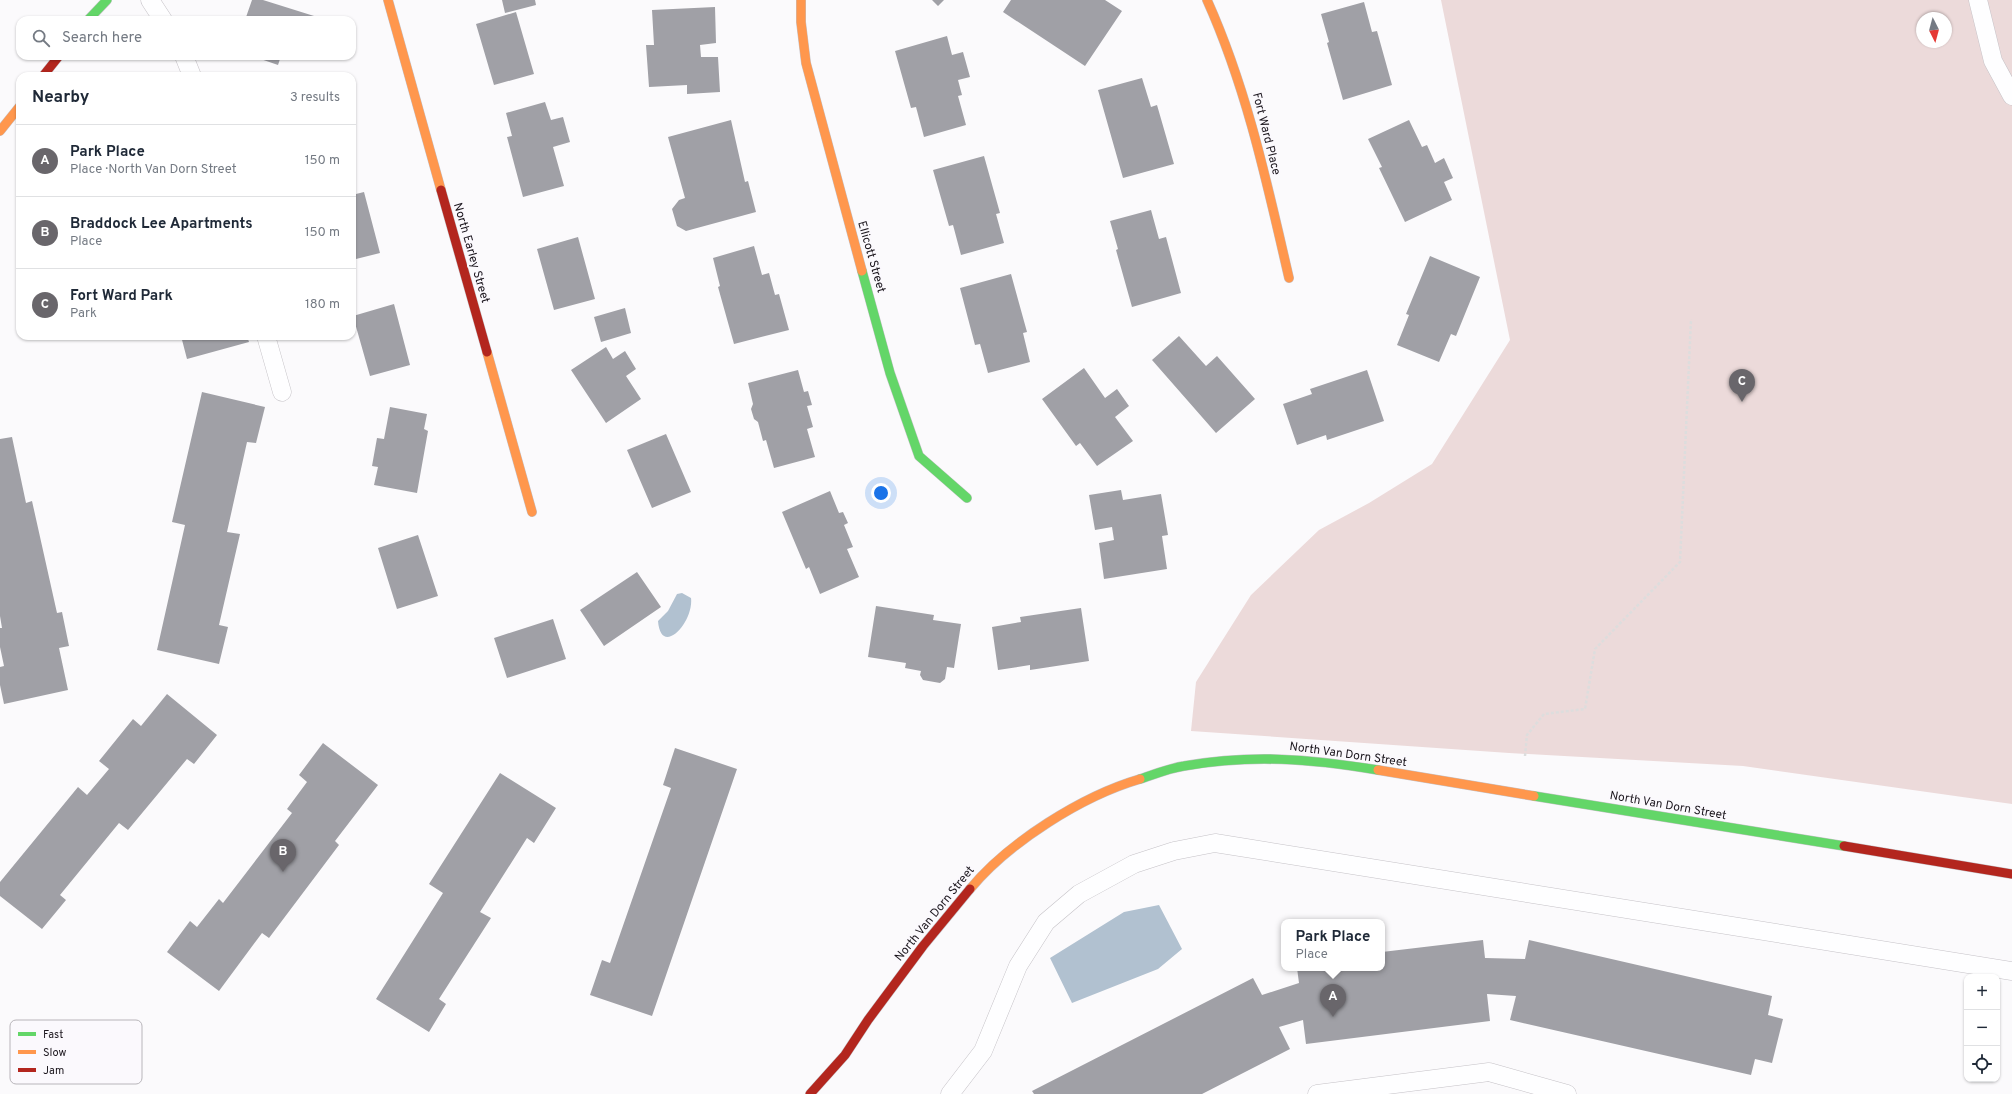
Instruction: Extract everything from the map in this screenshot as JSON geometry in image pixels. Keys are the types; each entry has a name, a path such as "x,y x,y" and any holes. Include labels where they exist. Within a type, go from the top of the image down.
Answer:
{"street":[{"path":"92,16 107,0"},
{"name":"North Earley Street","path":"388,0 532,512"},
{"name":"Ellicott Street","path":"801,0 801,22 806,63 890,373 919,456 967,498"},
{"name":"Fort Ward Place","path":"1207,0 1222,29 1249,108 1289,278"},
{"path":"46,72 56,60"},
{"path":"0,131 16,111"},
{"name":"North Van Dorn Street","path":"819,1091 846,1055 868,1020 923,946 980,876 1035,831 1097,795 1126,783 1183,766 1253,758 1281,758 1335,763 2012,874"}],"lane":[{"path":"150,0 160,16"},
{"path":"1978,0 1993,62 2012,96"},
{"path":"186,60 190,72"},
{"path":"267,340 282,392"},
{"path":"950,1094 983,1051 1018,966 1046,922 1079,894 1134,864 1174,851 1215,843 2012,971"},
{"path":"1317,1094 1489,1072 1567,1094"}],"path":[{"path":"1525,756 1526,735 1544,714 1585,709 1595,649 1680,562 1691,319"}],"shaded area":[{"path":"1441,0 2012,0 2012,804 1743,766 1509,753 1191,731 1196,682 1251,595 1319,530 1369,503 1432,464 1510,340"}],"water":[{"path":"682,593 691,598 691,607 688,617 683,626 677,632 671,636 665,636 660,632 658,621 668,611 677,594"},
{"path":"1159,905 1182,949 1158,969 1072,1003 1050,958 1124,912"}],"building":[{"path":"252,0 263,0 314,16 246,16"},
{"path":"502,0 535,0 536,5 505,13"},
{"path":"932,0 944,0 938,6"},
{"path":"1011,0 1105,0 1122,11 1085,66 1003,12"},
{"path":"1364,2 1372,32 1377,31 1392,85 1343,100 1327,43 1329,42 1321,14"},
{"path":"715,7 716,43 700,45 701,57 718,57 720,92 687,94 687,85 649,87 646,45 654,45 652,10"},
{"path":"516,12 534,74 494,85 476,24"},
{"path":"947,36 952,55 963,52 970,77 958,80 962,95 958,96 966,125 924,137 916,107 911,108 895,51"},
{"path":"264,60 280,60 278,65"},
{"path":"1142,78 1151,107 1157,105 1174,164 1123,178 1098,90"},
{"path":"545,102 551,120 563,117 570,142 553,147 564,186 523,197 507,137 512,136 506,113"},
{"path":"731,120 745,182 748,181 756,212 686,231 677,226 672,209 679,200 685,198 668,137"},
{"path":"1409,120 1422,147 1427,145 1435,163 1444,158 1453,178 1444,182 1452,200 1405,222 1379,168 1382,167 1368,139"},
{"path":"984,156 1000,213 996,214 1004,243 961,255 953,225 949,226 933,170"},
{"path":"364,192 380,253 356,259 356,194"},
{"path":"1151,210 1159,239 1166,237 1181,293 1132,307 1116,250 1118,249 1110,221"},
{"path":"578,237 595,299 554,310 537,249"},
{"path":"754,246 762,275 769,273 775,295 779,294 789,330 734,344 718,287 720,286 713,258"},
{"path":"1430,256 1480,277 1456,336 1451,334 1439,362 1397,345 1409,315 1406,314"},
{"path":"1011,274 1027,332 1023,333 1030,362 988,373 980,344 975,345 960,288"},
{"path":"394,304 410,365 370,376 356,327 356,315"},
{"path":"625,308 631,333 601,342 594,317"},
{"path":"1179,336 1206,366 1217,356 1255,399 1216,433 1152,360"},
{"path":"182,340 248,340 249,342 187,359"},
{"path":"606,347 613,359 625,351 636,369 626,376 641,399 606,423 571,370"},
{"path":"1084,368 1105,398 1117,389 1129,406 1115,417 1133,441 1097,466 1080,443 1076,446 1042,399"},
{"path":"798,370 804,392 808,391 812,405 807,406 813,427 807,429 815,457 774,468 766,440 763,441 758,422 754,419 751,409 753,404 748,383"},
{"path":"1367,370 1384,421 1327,440 1326,435 1297,445 1283,404 1312,394 1310,389"},
{"path":"202,392 265,407 256,443 247,442 227,532 240,534 219,625 228,627 219,664 157,650 185,525 172,522"},
{"path":"390,407 427,414 424,429 428,431 417,493 374,485 378,467 372,466 377,438 384,439"},
{"path":"666,434 691,492 652,508 627,450"},
{"path":"12,437 26,503 32,501 57,613 62,612 69,646 59,648 68,690 4,704 0,685 0,667 4,666 0,647 0,628 2,628 0,616 0,439"},
{"path":"1121,490 1123,500 1161,494 1168,535 1162,536 1167,569 1104,579 1099,543 1114,540 1112,527 1095,530 1089,495"},
{"path":"830,491 839,513 843,512 848,523 844,525 853,547 847,549 859,577 820,594 809,567 806,569 782,512"},
{"path":"418,535 438,596 397,609 378,548"},
{"path":"637,572 661,607 604,646 580,610"},
{"path":"876,606 934,615 933,620 961,624 954,668 947,667 945,679 940,683 923,680 920,675 921,671 905,668 906,663 868,657"},
{"path":"1081,608 1089,661 1030,670 1030,665 998,670 992,627 1021,622 1020,617"},
{"path":"553,619 566,659 507,678 494,638"},
{"path":"167,694 217,735 194,764 187,759 128,830 119,823 60,895 66,900 42,929 0,896 0,882 78,787 87,795 109,769 99,761 133,719 141,726"},
{"path":"323,743 378,785 335,841 339,845 269,938 262,933 219,991 167,952 190,921 197,927 219,899 223,903 292,813 287,809 307,782 299,775"},
{"path":"675,748 737,769 652,1016 590,995 602,960 610,963 671,788 663,785"},
{"path":"500,773 556,808 534,843 527,838 480,912 491,918 439,999 446,1004 429,1032 376,999 443,893 429,884"},
{"path":"1483,940 1485,958 1525,959 1529,940 1772,996 1768,1015 1783,1019 1772,1063 1755,1059 1751,1075 1510,1020 1516,996 1487,994 1490,1021 1306,1044 1303,1020 1279,1027 1290,1049 1202,1094 1034,1094 1032,1091 1253,978 1262,995 1299,983 1297,971 1385,971 1385,952"}],"traffic: fast":[{"path":"92,16 107,0"},
{"path":"862,271 890,373 919,456 967,498"},
{"path":"1140,779 1184,766 1209,762 1258,759 1282,759 1329,763 1378,770"},
{"path":"1534,796 1844,846"}],"traffic: slow":[{"path":"388,0 441,190"},
{"path":"801,0 801,22 806,63 862,271"},
{"path":"1207,0 1234,68 1245,102 1264,172 1289,278"},
{"path":"0,131 16,111"},
{"path":"487,352 532,512"},
{"path":"1378,770 1534,796"},
{"path":"970,889 986,871 1005,854 1048,823 1094,797 1140,779"}],"traffic: jam":[{"path":"46,72 56,60"},
{"path":"441,190 487,352"},
{"path":"1844,846 2012,874"},
{"path":"810,1094 845,1055 868,1020 923,946 970,889"}],"place":[{"name":"Fort Ward Park","path":"1742,402"},
{"name":"Braddock Lee Apartments","path":"283,872"},
{"name":"Park Place","path":"1333,1017"}]}
